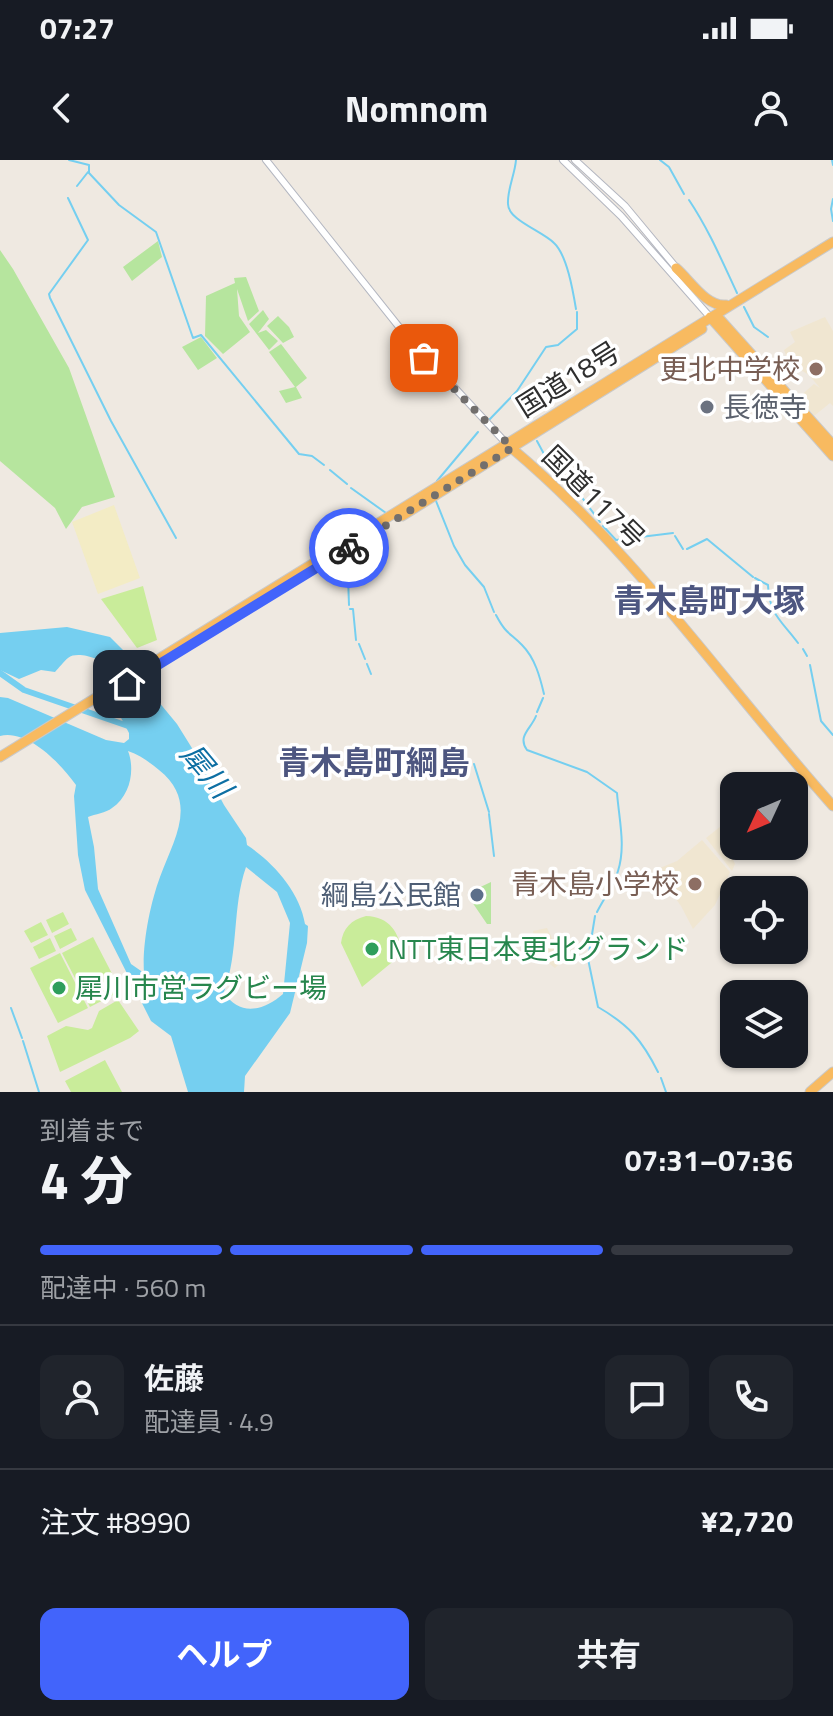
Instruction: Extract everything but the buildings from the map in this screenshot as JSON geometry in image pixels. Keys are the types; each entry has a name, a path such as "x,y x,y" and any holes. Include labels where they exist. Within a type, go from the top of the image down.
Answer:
{"highway":[{"name":"国道18号","path":"509,446 681,344 729,304 833,245"},
{"name":"国道18号","path":"0,760 833,245"},
{"path":"676,268 711,302 719,306 729,304"},
{"path":"714,317 736,347 833,456"},
{"path":"714,317 833,445"},
{"path":"681,344 713,328 736,347"},
{"name":"国道117号","path":"509,446 572,502 633,568 833,806"},
{"path":"810,1092 833,1072"},
{"path":"817,1092 833,1079"}],"main road":[{"path":"266,160 431,367 509,446"},
{"path":"563,160 613,207 714,317"},
{"path":"575,160 625,206 714,317"}],"shaded area":[{"name":"更北中学校","path":"825,317 833,331 833,406 830,403 814,416 799,397 814,384 820,388 809,375 789,363 784,350 795,342 790,332"},
{"path":"720,827 720,856 706,838"},
{"name":"青木島小学校","path":"702,840 730,872 728,876 720,876 720,894 715,905 693,929 655,870 677,861"},
{"path":"723,860 733,860 732,871"},
{"path":"547,928 563,960 555,968 537,954 533,931"}],"green space":[{"path":"158,241 162,257 132,281 123,267"},
{"path":"0,250 69,368 115,497 82,507 66,529 55,508 0,461"},
{"path":"246,277 259,311 248,321 237,289 239,316 250,332 223,354 205,336 206,296 235,283 234,278"},
{"path":"263,310 269,319 258,333 266,330 278,341 269,350 249,324"},
{"path":"278,316 294,337 283,343 267,326"},
{"path":"201,337 217,358 198,370 182,347"},
{"path":"281,344 307,378 296,387 302,398 286,403 279,391 295,387 269,352"},
{"path":"143,586 157,640 137,648 101,599"},
{"path":"491,882 491,924 487,924 472,902 472,891"},
{"path":"63,912 69,924 52,933 46,920"},
{"name":"NTT東日本更北グランド","path":"366,916 381,919 392,927 402,954 362,987 341,943 349,925"},
{"path":"41,922 48,935 31,943 24,931"},
{"path":"71,928 77,940 60,949 54,936"},
{"path":"93,937 121,991 90,1007 62,953"},
{"path":"50,938 56,951 39,959 33,947"},
{"name":"犀川市営ラグビー場","path":"60,953 88,1008 58,1023 30,968"},
{"path":"118,1000 139,1031 60,1072 47,1036 66,1026 92,1028 99,1011"},
{"path":"105,1060 122,1092 71,1092 65,1081"}],"sand":[{"path":"114,505 140,578 98,594 72,522"}],"water":[{"path":"67,627 110,637 140,667 153,695 177,724 246,838 247,845 275,869 291,889 308,926 307,943 290,1013 245,1076 244,1092 188,1092 171,1036 151,1021 85,890 78,855 76,785 43,750 22,738 0,736 0,697 106,740 124,743 129,739 129,733 119,714 120,686 113,670 98,659 77,655 68,658 55,672 41,670 19,679 0,670 0,633","holes":["128,751 148,762 171,782 181,808 176,835 150,912 144,973 131,964 98,889 88,817 110,810 124,796 131,774","246,867 277,892 290,923 283,994 268,1004 252,1009 237,1005 224,992 232,961"]}],"waterway":[{"path":"69,160 89,165 89,173 119,205 156,232 193,338 201,335 299,454 312,456 324,465"},
{"path":"516,160 509,210 559,249 569,274 576,309"},
{"path":"660,160 669,167 684,194"},
{"path":"832,160 833,165"},
{"path":"77,186 88,172"},
{"path":"68,198 88,240 49,294 50,298 111,421 176,538"},
{"path":"833,199 833,221"},
{"path":"689,200 737,293"},
{"path":"744,307 754,327 768,337"},
{"path":"489,420 517,391 546,347 558,345 577,329 577,312"},
{"path":"437,481 478,432"},
{"path":"537,441 552,469 575,488 600,522"},
{"path":"330,470 347,484"},
{"path":"351,488 386,513"},
{"path":"436,501 454,546 484,587 494,612"},
{"path":"603,526 616,540 673,533"},
{"path":"675,536 683,549"},
{"path":"687,549 707,539 753,577"},
{"path":"349,605 348,577 352,571 355,549"},
{"path":"755,578 768,585 774,611 798,643"},
{"path":"350,609 353,609 356,640"},
{"path":"496,615 530,656 544,694"},
{"path":"359,644 365,659"},
{"path":"803,649 807,656"},
{"path":"367,664 371,674"},
{"path":"810,665 821,721 833,735"},
{"name":"犀川","path":"0,673 24,690 131,727"},
{"path":"537,712 543,698"},
{"path":"536,716 524,737 527,750 587,772 617,793 622,852 614,881 597,912"},
{"path":"474,764 489,812"},
{"path":"489,814 494,856"},
{"path":"595,916 588,959 598,1007 634,1034 658,1072"},
{"path":"11,1008 22,1038"},
{"path":"23,1041 39,1092"},
{"path":"661,1078 666,1092"}],"way so far":[{"path":"349,548 512,448 424,358"}],"place":[{"name":"更北中学校","path":"816,369"},
{"name":"長徳寺","path":"707,407"},
{"name":"青木島小学校","path":"695,884"},
{"name":"綱島公民館","path":"477,895"},
{"name":"NTT東日本更北グランド","path":"372,949"},
{"name":"犀川市営ラグビー場","path":"59,988"}],"district":[{"name":"青木島町大塚","path":"709,601"},
{"name":"青木島町綱島","path":"374,763"}],"route":[{"path":"127,684 349,548"}]}
